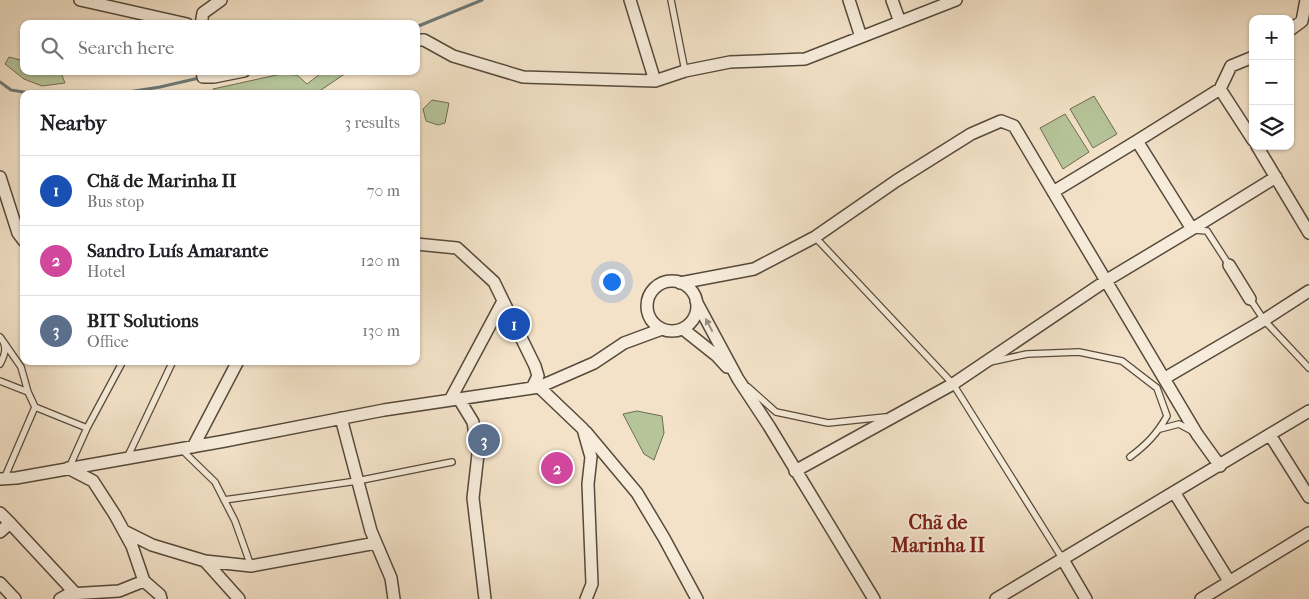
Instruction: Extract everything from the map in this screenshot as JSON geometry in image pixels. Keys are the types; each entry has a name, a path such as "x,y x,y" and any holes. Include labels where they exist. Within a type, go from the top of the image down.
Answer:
{"street":[{"path":"80,0 169,20"},
{"path":"202,20 203,13 221,0"},
{"path":"630,0 655,81"},
{"path":"849,0 861,36"},
{"path":"892,0 900,22"},
{"path":"420,40 424,40 453,56 523,77 655,81 685,71 730,62 805,59 900,22 930,4 956,0"},
{"path":"1294,27 1302,21 1306,0"},
{"path":"1053,192 1220,88 1231,66 1249,59"},
{"path":"203,75 203,77 224,75"},
{"path":"1220,88 1249,134"},
{"path":"680,283 754,269 815,237 904,175 970,134 1001,121 1014,126 1198,434 1220,466"},
{"path":"1137,141 1192,229"},
{"path":"1260,150 1309,233"},
{"path":"796,471 953,384 1107,280 1276,176"},
{"path":"0,177 20,236"},
{"path":"420,244 456,248 494,282 538,376 536,388"},
{"path":"1229,265 1250,299"},
{"path":"696,301 697,309 690,324 683,329 669,331 654,324 649,316 647,307 648,297 661,284 671,281 680,283 688,287 693,293 738,379 874,599"},
{"path":"1165,378 1264,320 1309,291"},
{"path":"454,399 503,301"},
{"path":"2,479 180,449 341,418 454,399 536,388 594,362 624,343 662,329"},
{"path":"683,329 717,356 738,379"},
{"path":"192,446 236,365"},
{"path":"534,366 555,381"},
{"path":"536,388 583,429 637,493 664,538 696,599"},
{"path":"454,399 473,422 478,454 473,498 485,599"},
{"path":"996,599 1309,411"},
{"path":"341,418 371,531 391,578 394,599"},
{"path":"583,429 591,456 588,484 592,584 586,599"},
{"path":"1270,435 1309,497"},
{"path":"68,468 93,482 132,546 144,581 160,595 161,599"},
{"path":"1174,492 1229,581"},
{"path":"0,513 75,593"},
{"path":"0,532 10,523"},
{"path":"124,531 152,545 205,561 251,566 376,543"},
{"path":"1201,599 1309,533"},
{"path":"1062,558 1086,599"},
{"path":"205,561 239,599"},
{"path":"60,599 75,593 119,591 144,581"},
{"path":"0,583 15,599"}],"lane":[{"path":"671,0 685,71"},
{"path":"1192,229 1208,231 1229,265"},
{"path":"815,237 953,384 1062,558"},
{"path":"1250,299 1264,320 1309,368"},
{"path":"0,364 6,354 2,339"},
{"path":"2,339 21,367 28,392 35,407 87,428"},
{"path":"981,364 1027,354 1079,352 1122,361 1157,388 1167,416 1160,429 1147,444 1130,457"},
{"path":"68,468 121,365"},
{"path":"127,458 171,365"},
{"path":"738,379 776,412 828,423 894,416"},
{"path":"0,381 28,392"},
{"path":"2,479 35,407"},
{"path":"1160,429 1179,424 1198,434"},
{"path":"180,449 215,482 236,521 251,566"},
{"path":"224,500 357,481 452,462"}],"green space":[{"path":"9,57 20,60 20,75 62,75 65,83 42,86 24,79 5,64"},
{"path":"276,75 297,75 307,84 319,75 343,75 321,90 213,89"},
{"path":"1094,96 1117,134 1093,148 1070,109"},
{"path":"432,100 449,103 445,123 438,125 426,121 423,109"},
{"path":"1065,114 1089,152 1063,169 1040,128"},
{"path":"637,411 662,416 664,433 654,460 644,454 623,414"}],"waterway":[{"path":"420,25 482,0"},
{"path":"141,90 199,78"},
{"path":"0,82 11,90 20,91"}],"place":[{"name":"Chã de Marinha II","path":"514,324"},
{"name":"BIT Solutions","path":"484,440"},
{"name":"Sandro Luís Amarante","path":"557,468"}],"district":[{"name":"Chã de Marinha II","path":"938,534"}]}
